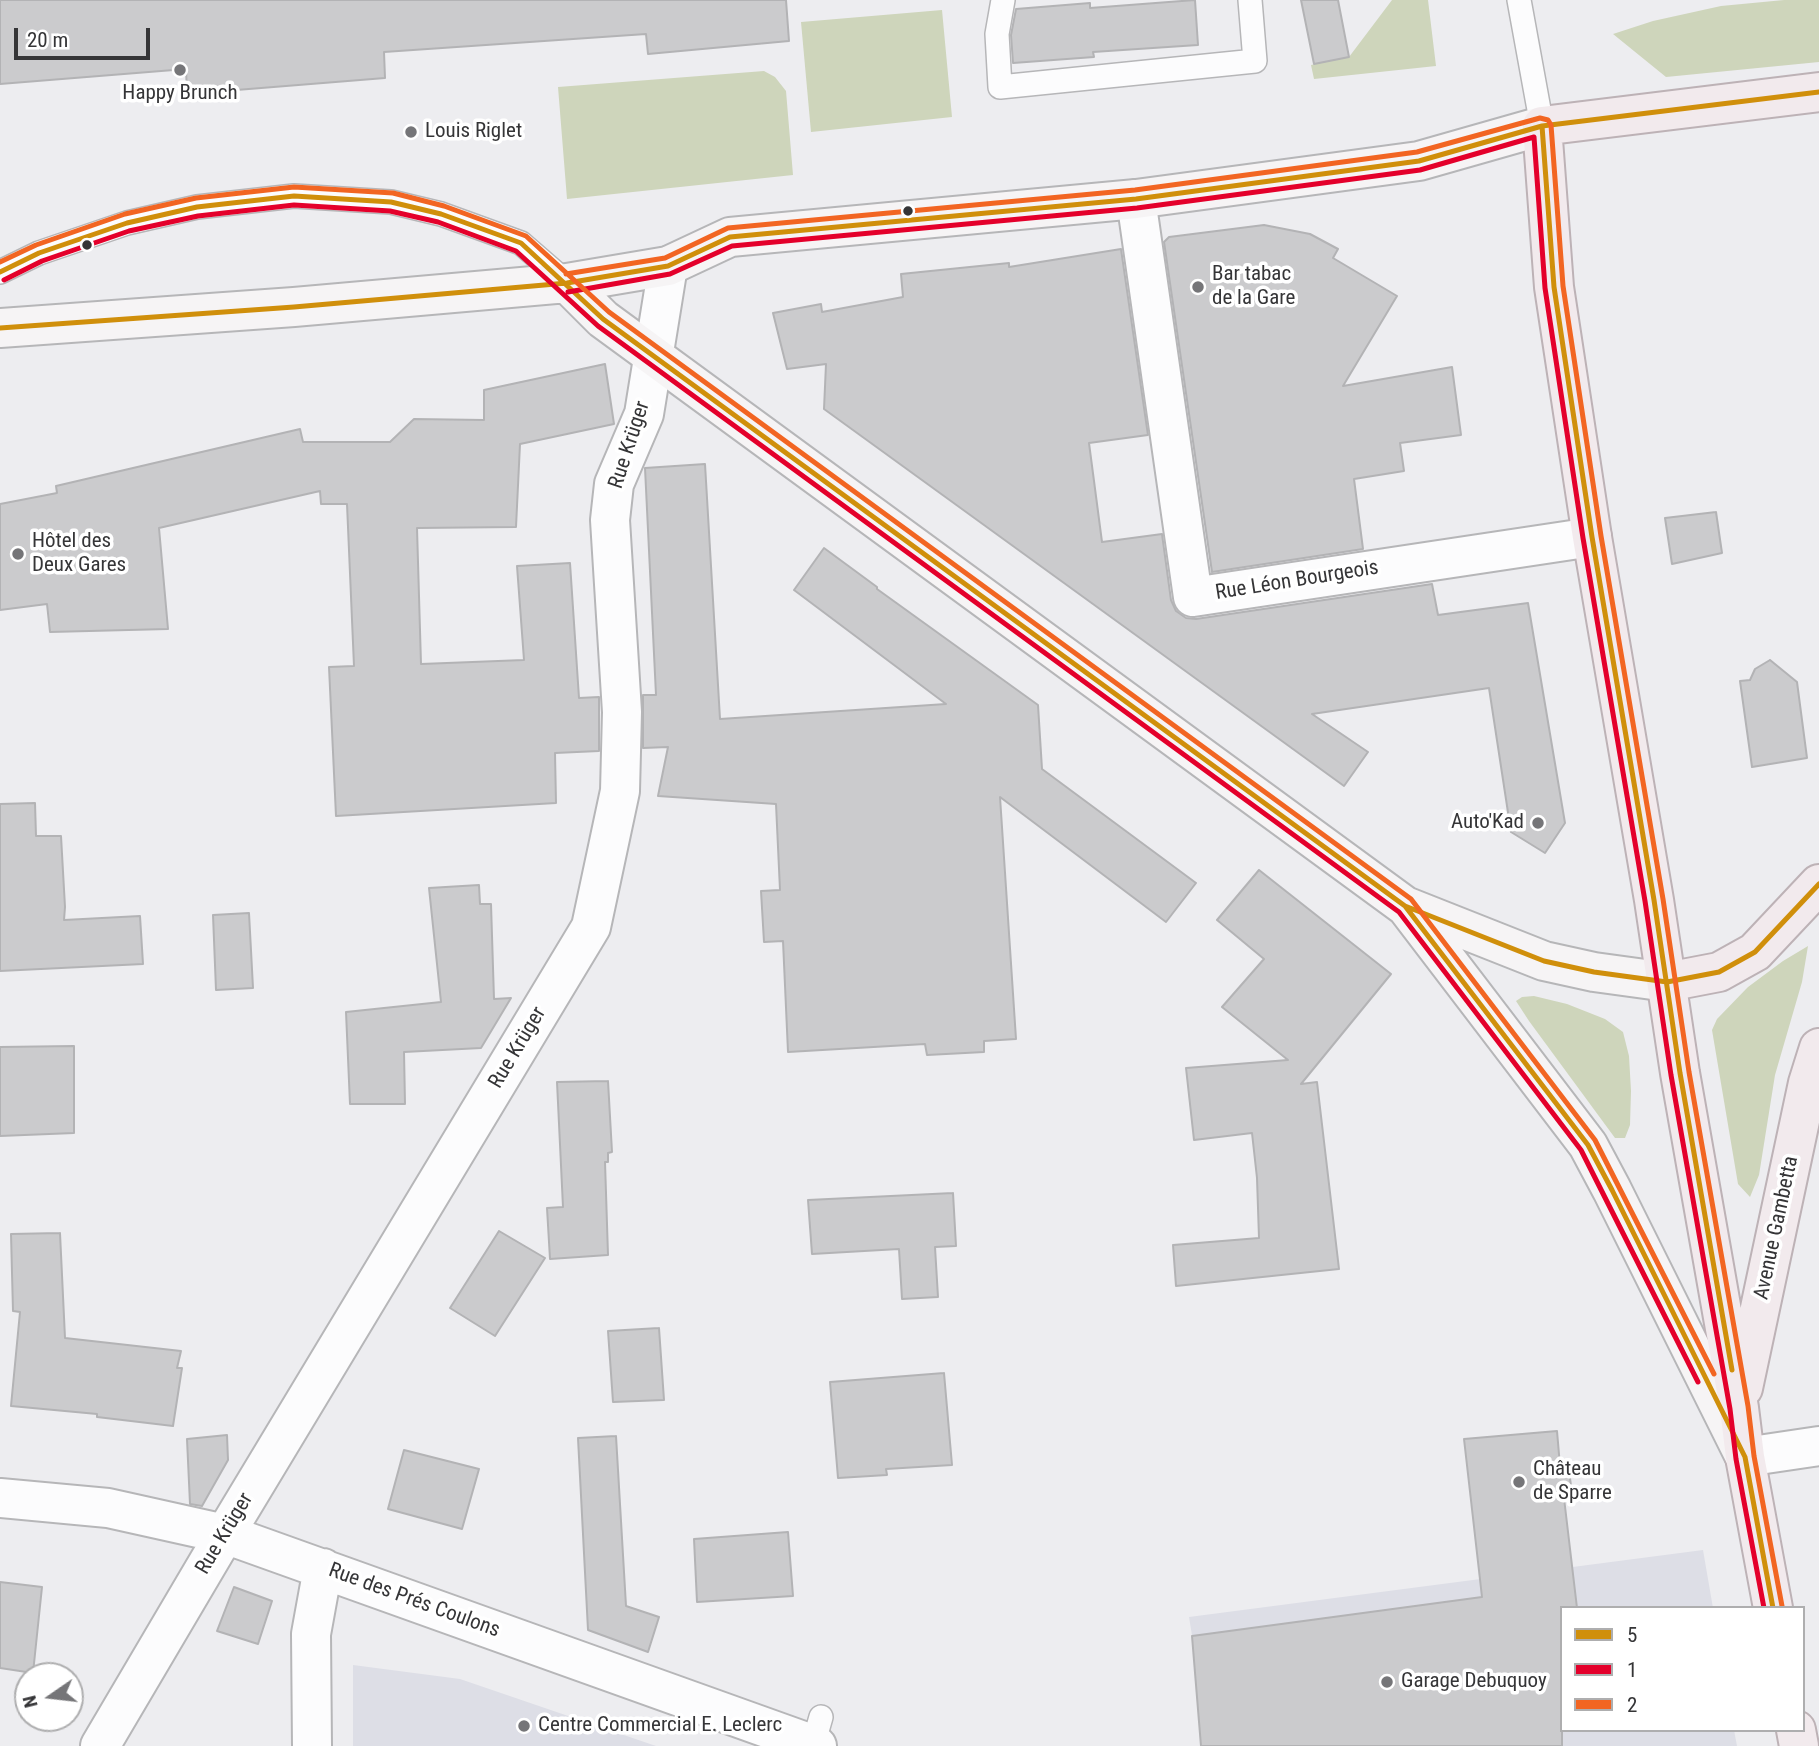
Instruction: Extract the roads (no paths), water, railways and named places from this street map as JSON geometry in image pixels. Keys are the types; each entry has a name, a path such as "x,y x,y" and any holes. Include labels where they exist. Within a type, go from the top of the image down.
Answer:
{"main road":[{"path":"0,328 294,307 567,283 668,266 730,237 1136,199 1419,161 1542,125 1819,92"},
{"name":"Avenue Gambetta","path":"1542,125 1554,287 1592,537 1739,1408 1745,1457 1773,1606"},
{"path":"567,283 604,319 1405,906 1544,961 1594,972 1667,982 1719,972 1755,952 1819,884"},
{"path":"1405,906 1588,1145 1745,1457"},
{"name":"Avenue Gambetta","path":"1739,1408 1808,1083 1819,1048"}],"street":[{"name":"Rue Léon Bourgeois","path":"1136,199 1193,597 1592,537"},
{"name":"Rue Krüger","path":"100,1746 591,926 620,791 622,712 610,520 614,484 643,414 668,266"},
{"path":"1745,1457 1819,1446"},
{"name":"Rue des Prés Coulons","path":"0,1498 108,1508 225,1534 817,1736"},
{"path":"312,1746 311,1634 323,1568"}],"lane":[{"path":"1003,0 997,34 1000,87 1255,61 1250,0"},
{"path":"1520,0 1542,125"},
{"path":"0,272 38,253 127,223 197,207 294,196 391,202 441,214 521,243 567,283"}],"place":[{"name":"Happy Brunch","path":"180,70"},
{"name":"Louis Riglet","path":"411,132"},
{"name":"Bar tabac de la Gare","path":"1198,287"},
{"name":"Hôtel des Deux Gares","path":"18,554"},
{"name":"Auto'Kad","path":"1538,823"},
{"name":"Château de Sparre","path":"1519,1482"},
{"name":"Garage Debuquoy","path":"1387,1682"},
{"name":"Centre Commercial E. Leclerc","path":"524,1726"}]}
